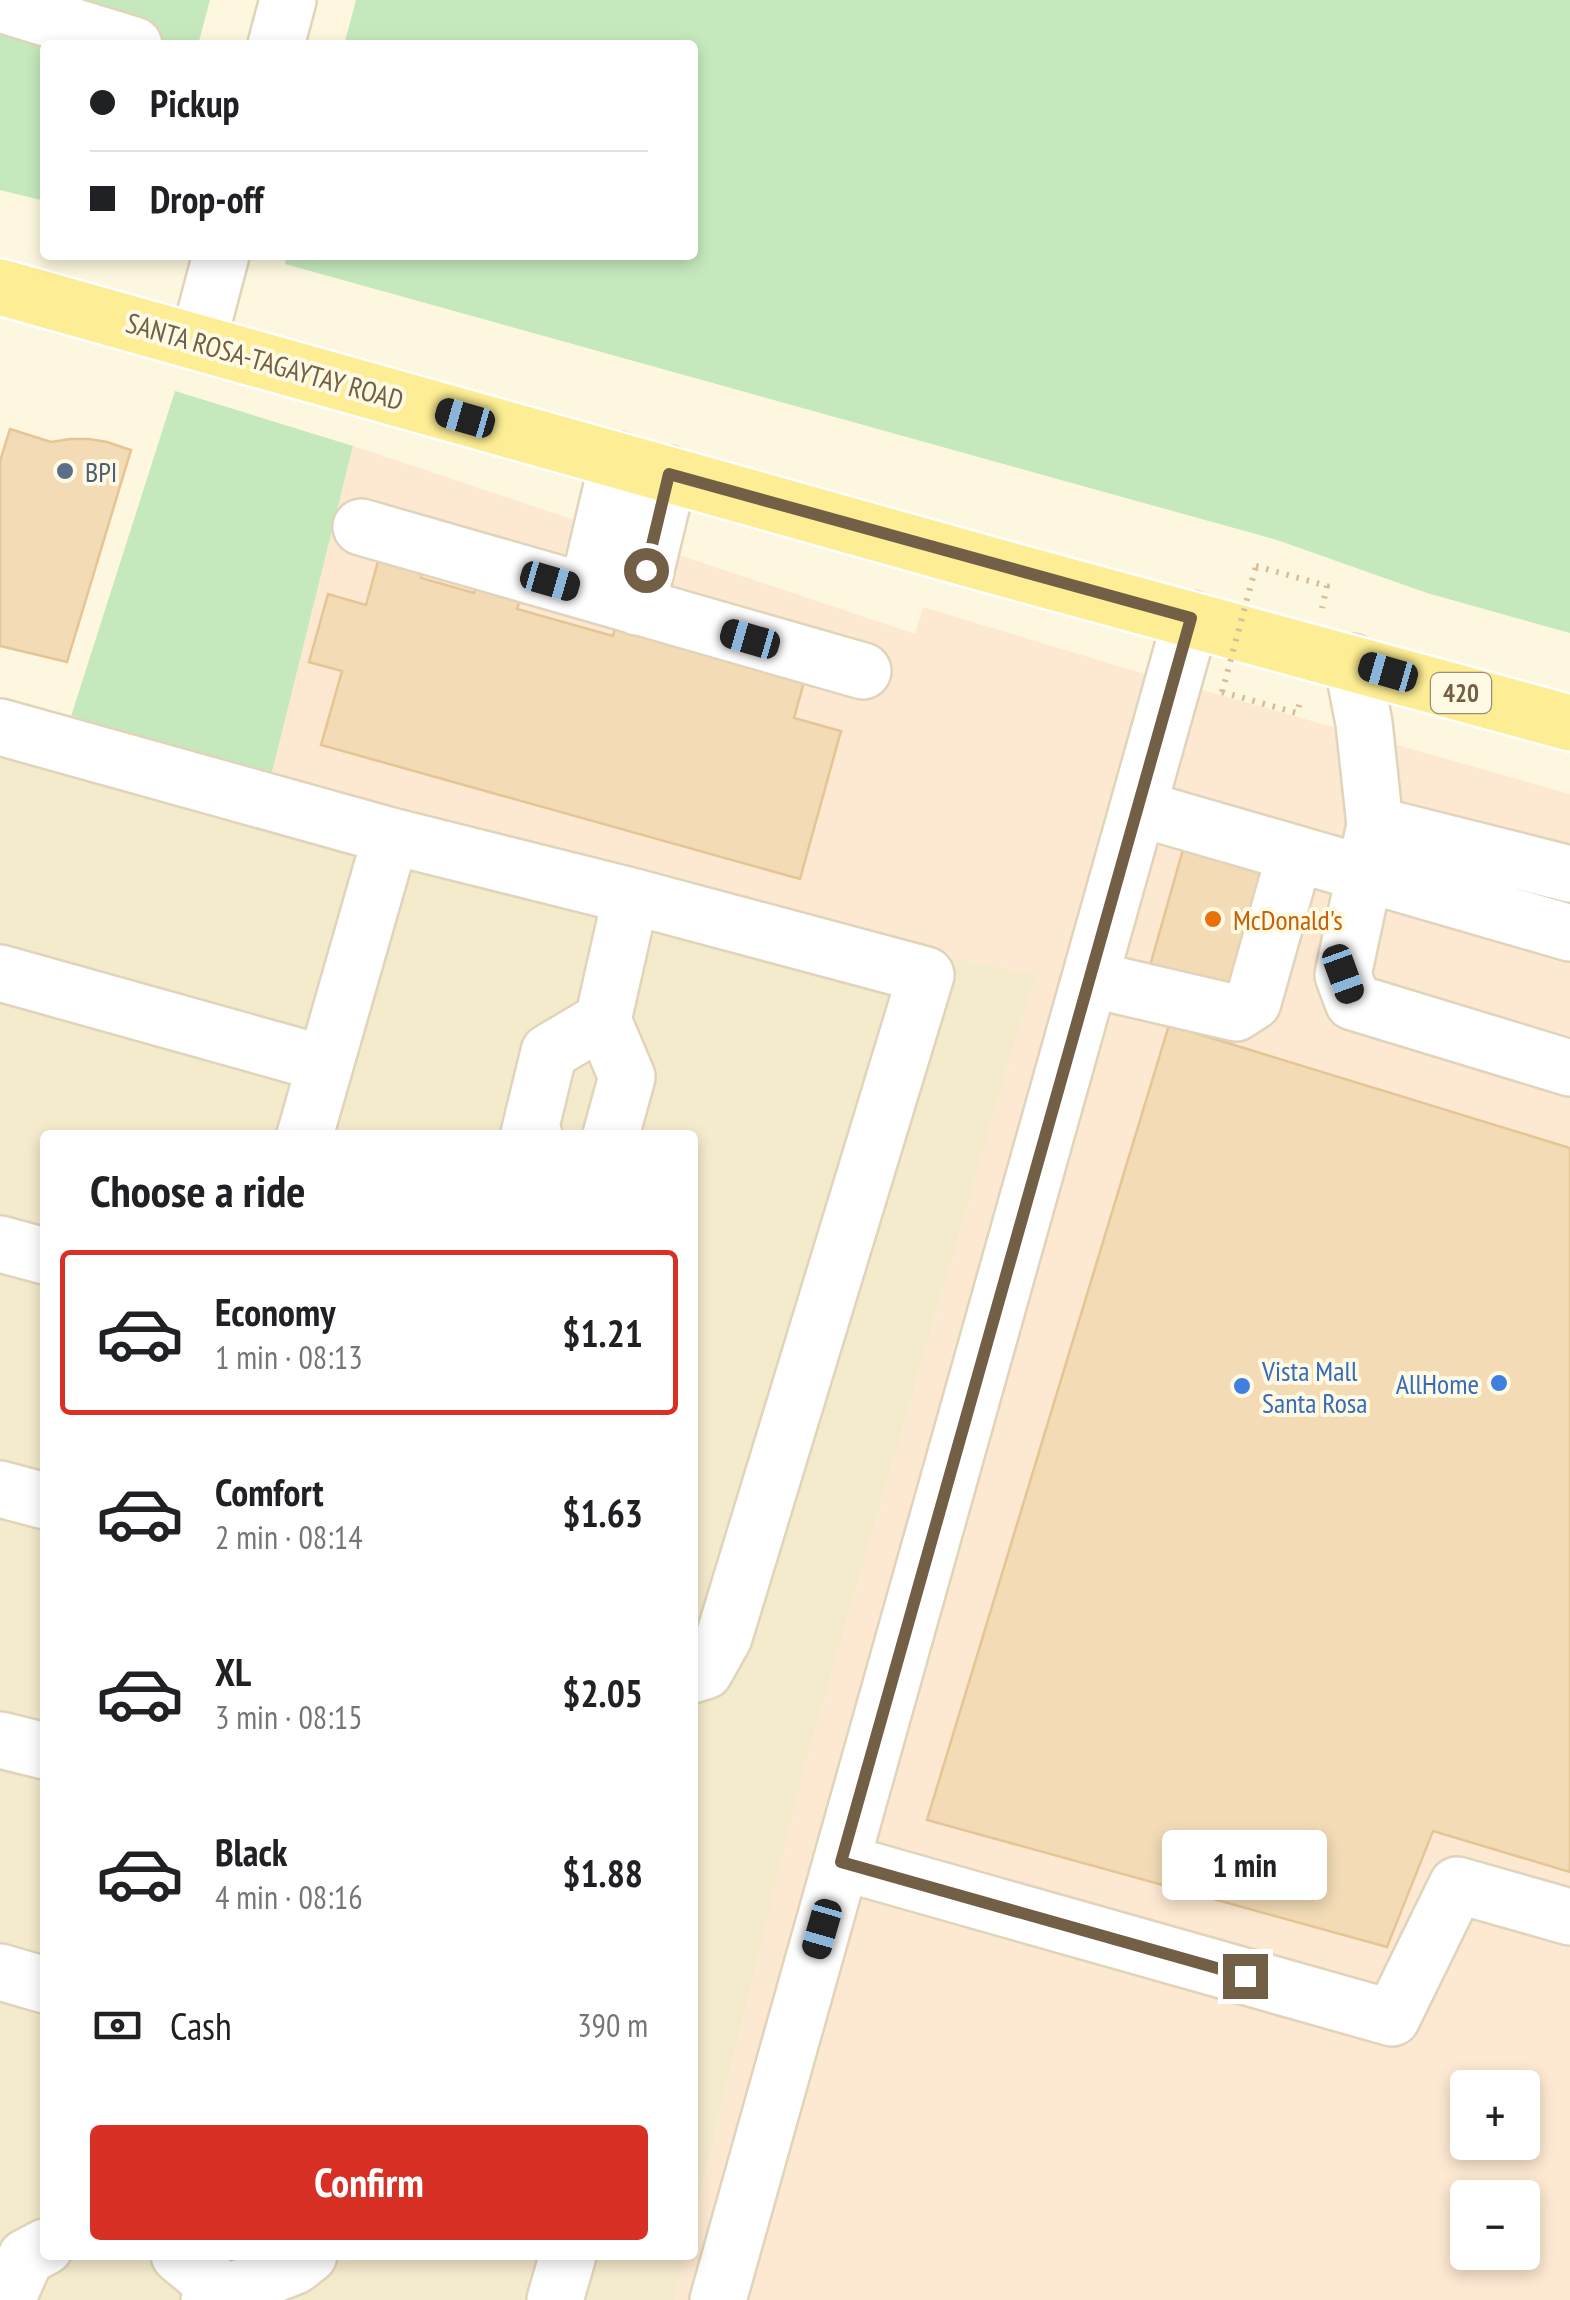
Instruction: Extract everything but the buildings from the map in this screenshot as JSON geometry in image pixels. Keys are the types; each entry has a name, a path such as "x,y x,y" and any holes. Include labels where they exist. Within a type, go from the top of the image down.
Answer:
{"main road":[{"name":"SANTA ROSA-TAGAYTAY ROAD","path":"0,287 1570,723"}],"street":[{"path":"277,40 288,0"},
{"path":"0,4 118,40"},
{"path":"198,342 220,260"},
{"path":"612,599 644,467"},
{"path":"361,528 864,671"},
{"path":"718,2300 1191,618"},
{"path":"1352,662 1364,723 1370,850 1343,974 1353,1002 1570,1068"},
{"path":"2,735 926,974 724,1636 699,1673"},
{"path":"1138,808 1296,854 1370,850 1570,874"},
{"path":"306,1130 391,836"},
{"path":"1370,850 1570,933"},
{"path":"1090,979 1236,1013 1254,1002 1296,854"},
{"path":"611,1130 627,1077 603,1020 630,896"},
{"path":"0,973 325,1064"},
{"path":"530,1130 549,1052 603,1020"},
{"path":"0,1244 40,1255"},
{"path":"0,1489 40,1500"},
{"path":"0,1740 40,1750"},
{"path":"841,1862 1392,2018 1456,1885 1570,1917"},
{"path":"0,1972 40,1983"},
{"path":"7,2300 26,2257 40,2250"},
{"path":"184,2260 218,2297 302,2260"},
{"path":"554,2300 566,2260"}],"path":[{"path":"1297,712 1222,692 1256,566 1327,586"}],"shaded area":[{"name":"Vista Mall Santa Rosa","path":"353,446 915,634 923,607 1570,794 1570,2300 674,2300 684,2260 698,2260 698,2204 806,1761 1024,1011 1039,975 837,936 269,784"},
{"path":"0,710 837,936 1039,975 1024,1011 806,1761 698,2204 698,1130 40,1130 40,2260 684,2260 674,2300 0,2300"}],"green space":[{"path":"0,0 210,0 199,40 40,40 40,200 0,190"},
{"path":"356,0 1570,0 1570,633 1427,593 1277,540 285,264 286,260 698,260 698,40 345,40"},
{"path":"175,391 353,446 269,784 67,729"}],"place":[{"name":"BPI","path":"65,471"},
{"name":"McDonald's","path":"1213,919"},
{"name":"AllHome","path":"1499,1383"},
{"name":"Vista Mall Santa Rosa","path":"1242,1386"}],"route":[{"path":"646,570 669,474 1191,618 841,1862 1245,1976"}]}
